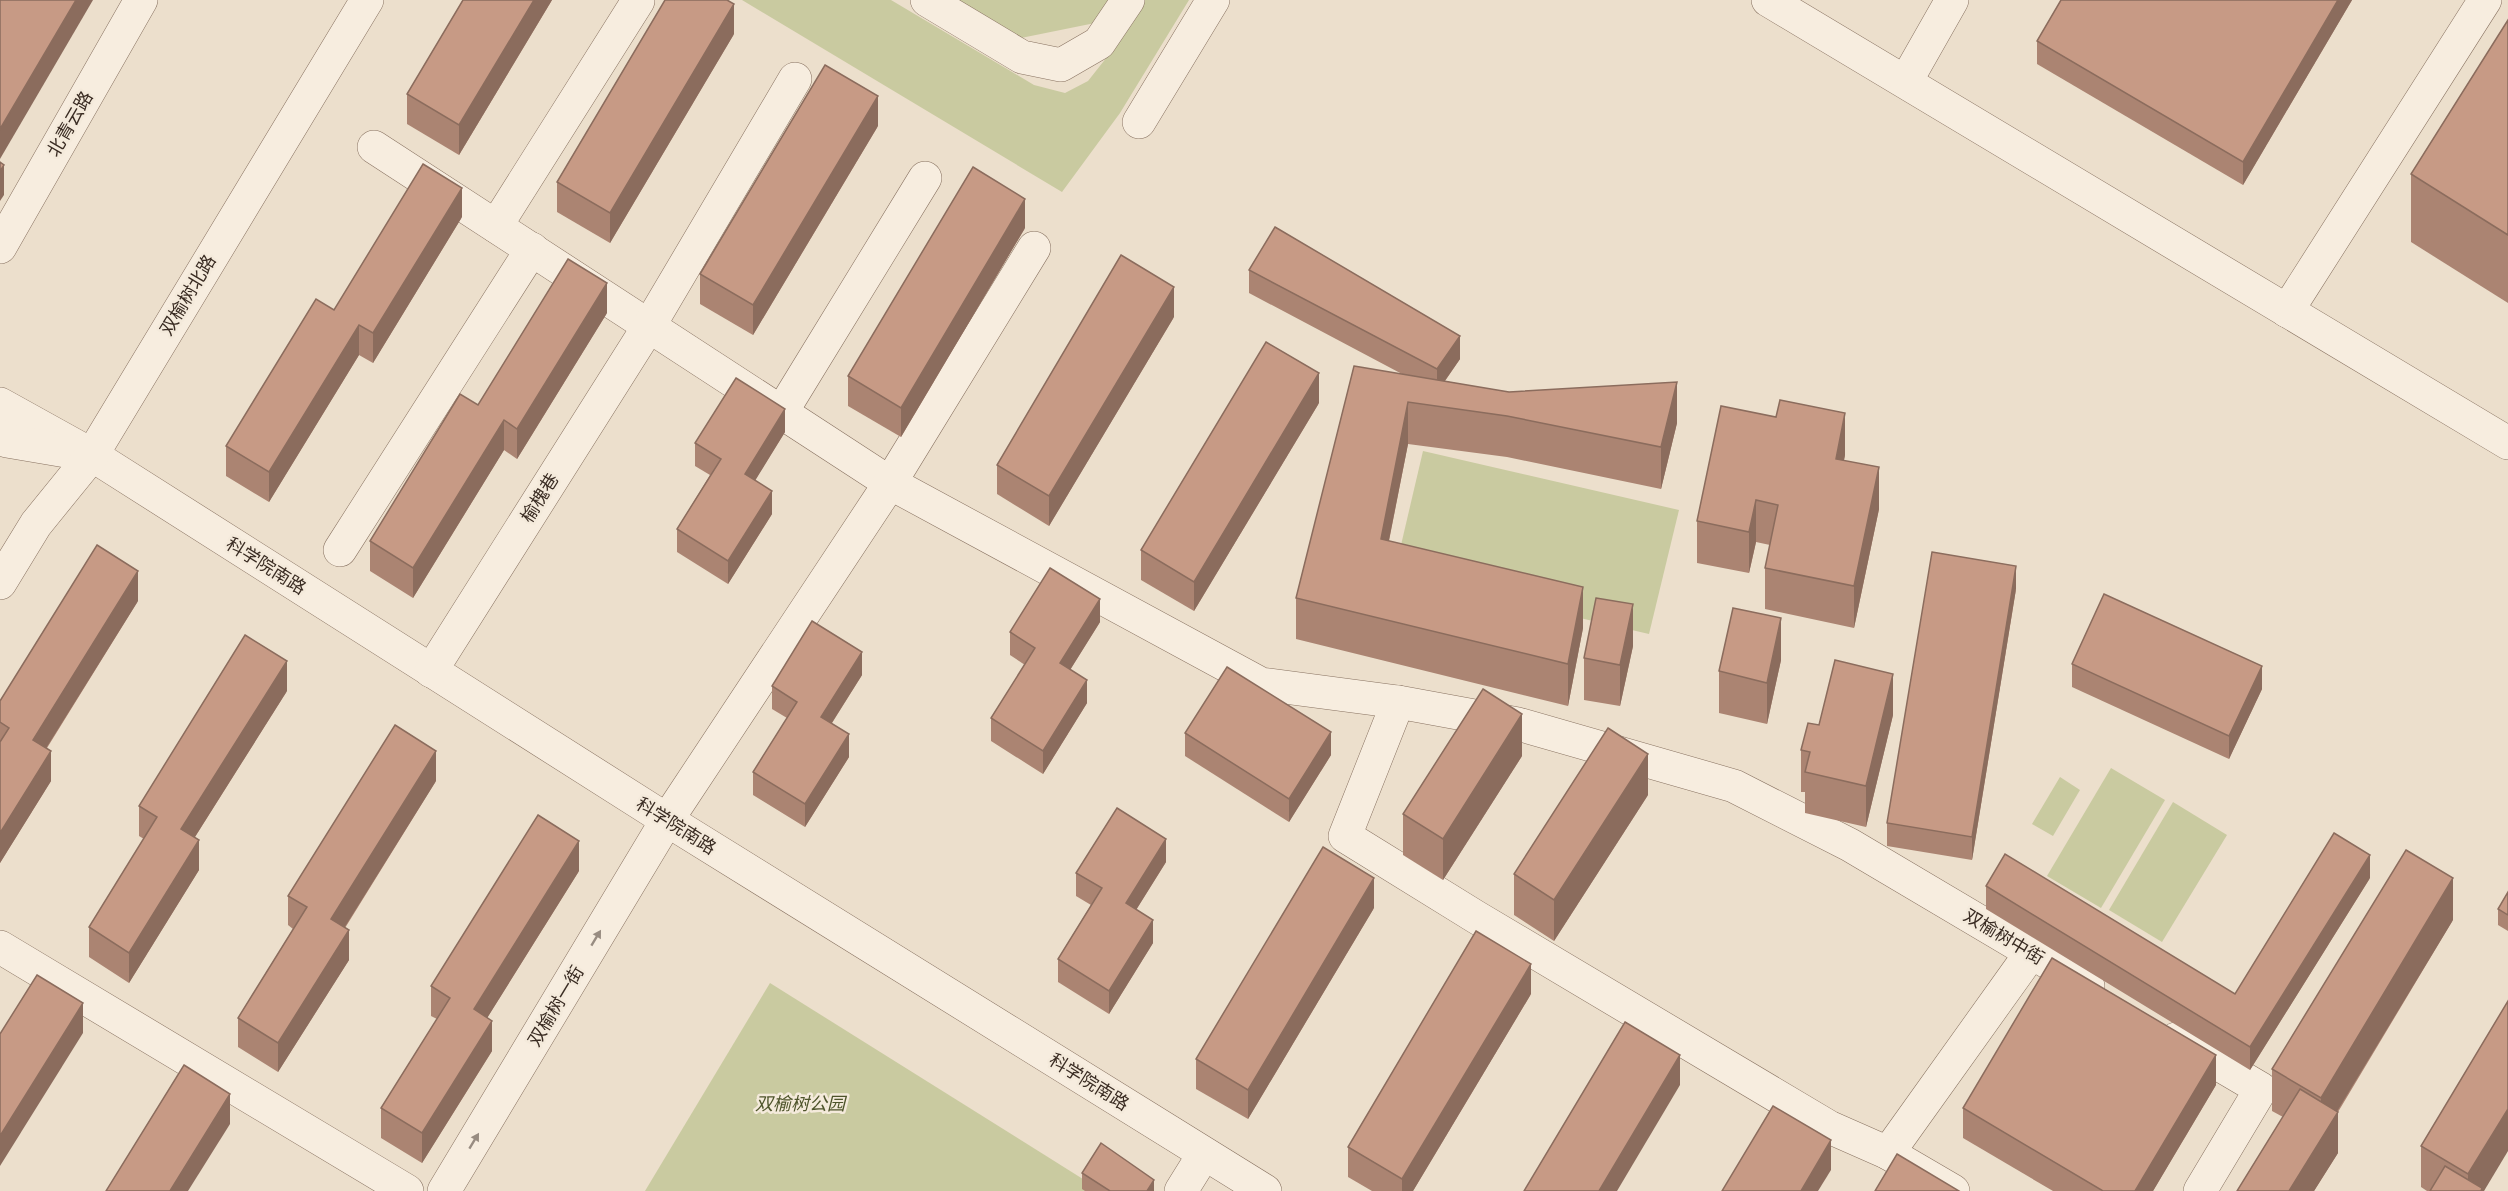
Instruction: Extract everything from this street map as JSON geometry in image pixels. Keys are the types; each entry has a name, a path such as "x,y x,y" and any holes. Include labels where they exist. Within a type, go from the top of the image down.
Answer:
{"street":[{"name":"北青云路","path":"0,247 141,0"},
{"name":"双榆树北路","path":"0,584 36,524 92,455 367,0"},
{"path":"927,0 1022,57 1061,65 1099,43 1128,0"},
{"path":"1139,122 1213,0"},
{"path":"1768,0 2508,443"},
{"path":"1906,81 1952,0"},
{"path":"2287,311 2485,0"},
{"path":"496,226 638,1"},
{"name":"榆槐巷","path":"431,671 649,326 795,79"},
{"name":"双榆树中街","path":"374,147 890,483 1261,684 1398,702 1518,724 1734,786 1850,845 2111,1000"},
{"path":"782,413 926,178"},
{"name":"双榆树一街","path":"444,1191 667,820 890,483 1034,248"},
{"path":"340,550 532,249"},
{"name":"科学院南路","path":"0,404 92,455 667,820 1265,1191"},
{"name":"科学院南路","path":"0,436 7,441 92,455"},
{"path":"1398,702 1345,836 1476,917 1829,1127 1888,1154 1953,1191"},
{"path":"0,947 407,1191"},
{"path":"1888,1154 2031,953"},
{"path":"2151,1024 2261,1089 2200,1191"},
{"path":"1181,1191 1204,1154"}],"green space":[{"path":"742,0 891,0 1034,85 1065,93 1088,81 1107,57 1142,0 1189,0 1120,113 1062,192"},
{"path":"951,0 1110,0 1095,23 1016,39"},
{"path":"1423,451 1679,510 1649,634 1394,575"},
{"path":"2111,768 2165,800 2101,908 2047,876"},
{"path":"2060,777 2080,790 2053,836 2032,824"},
{"path":"2173,802 2227,835 2162,942 2109,910"},
{"name":"双榆树公园","path":"770,983 1102,1191 645,1191"}],"building":[{"path":"0,0 76,0 0,129"},
{"path":"463,0 534,0 459,125 407,94"},
{"path":"665,0 727,0 734,4 610,213 557,182"},
{"path":"2061,0 2338,0 2243,162 2037,41"},
{"path":"2508,20 2508,235 2411,174"},
{"path":"825,65 878,96 753,305 700,274"},
{"path":"423,164 462,188 373,333 359,325 269,472 226,446 316,299 334,310"},
{"path":"973,167 1025,199 901,408 848,376"},
{"path":"1275,227 1460,336 1437,369 1249,270"},
{"path":"1121,255 1174,287 1049,496 997,465"},
{"path":"568,259 607,283 517,429 504,420 413,568 370,541 460,394 478,405"},
{"path":"1266,342 1319,373 1194,582 1141,550"},
{"path":"1354,366 1509,392 1677,382 1661,447 1507,416 1408,402 1381,539 1583,587 1568,664 1296,598"},
{"path":"736,378 785,409 745,474 772,491 728,561 677,529 721,459 695,443"},
{"path":"1780,400 1845,413 1836,459 1879,467 1854,586 1765,568 1778,505 1756,500 1749,532 1697,521 1721,406 1776,417"},
{"path":"97,545 138,571 33,740 51,751 0,833 0,742 9,728 0,722 0,701"},
{"path":"1932,552 2016,566 1972,837 1887,823"},
{"path":"1050,568 1100,599 1060,663 1087,680 1043,751 991,718 1035,648 1010,632"},
{"path":"2104,594 2262,666 2229,736 2072,664"},
{"path":"1596,598 1633,604 1620,665 1584,658"},
{"path":"1733,608 1781,618 1767,683 1719,671"},
{"path":"812,621 862,652 821,717 849,734 805,804 753,772 797,702 772,686"},
{"path":"245,635 287,661 181,829 199,840 129,953 89,927 157,817 139,806"},
{"path":"1835,660 1893,674 1866,786 1805,772 1810,752 1801,750 1808,723 1819,725"},
{"path":"1227,667 1331,732 1289,799 1185,733"},
{"path":"1483,689 1522,714 1443,839 1403,814"},
{"path":"395,725 436,751 331,919 349,930 278,1043 238,1018 307,907 288,896"},
{"path":"1608,728 1648,754 1554,900 1514,874"},
{"path":"1117,808 1166,839 1126,903 1153,920 1109,991 1058,959 1102,888 1076,873"},
{"path":"538,815 579,841 474,1009 492,1021 422,1133 381,1108 450,998 431,986"},
{"path":"2334,833 2370,855 2250,1047 1986,886 2005,854 2235,994"},
{"path":"1323,847 1374,878 1248,1090 1196,1059"},
{"path":"2406,850 2453,878 2321,1098 2272,1069"},
{"path":"2508,892 2508,915 2498,909"},
{"path":"1476,931 1531,964 1402,1179 1348,1147"},
{"path":"2052,958 2216,1055 2135,1191 2103,1191 1963,1108"},
{"path":"37,975 83,1003 0,1136 0,1034"},
{"path":"2508,1001 2508,1109 2468,1174 2421,1146"},
{"path":"1625,1022 1680,1055 1599,1191 1524,1191"},
{"path":"184,1065 230,1094 170,1191 106,1191"},
{"path":"2300,1089 2338,1112 2289,1191 2237,1191"},
{"path":"1773,1106 1831,1140 1801,1191 1722,1191"},
{"path":"1101,1143 1154,1180 1147,1191 1110,1191 1082,1173"},
{"path":"1897,1154 1959,1191 1875,1191"},
{"path":"2445,1166 2482,1188 2481,1191 2430,1191"}]}
